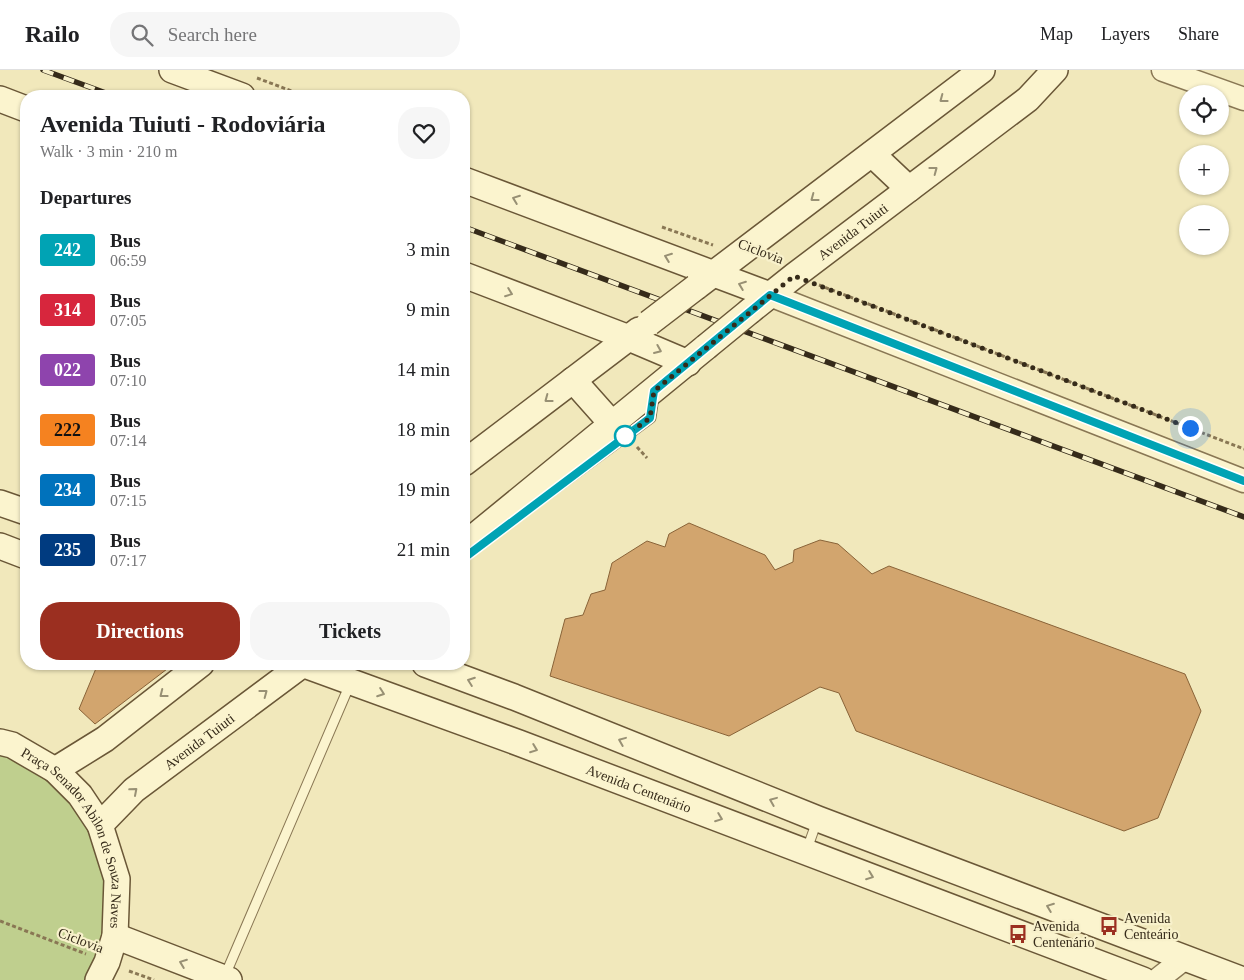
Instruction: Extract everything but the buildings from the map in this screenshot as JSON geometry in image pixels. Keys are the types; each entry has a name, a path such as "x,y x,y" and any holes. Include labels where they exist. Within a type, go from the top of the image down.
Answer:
{"main road":[{"path":"172,70 247,86"},
{"path":"470,458 982,70"},
{"name":"Avenida Tuiuti","path":"470,540 794,276 1028,99 1055,70"},
{"path":"0,99 20,107"},
{"path":"872,154 909,189"},
{"path":"470,182 705,280 770,295"},
{"path":"470,277 629,338 697,355"},
{"path":"574,380 613,425"},
{"path":"0,503 20,510"},
{"path":"0,546 20,554"},
{"path":"55,770 105,739 193,670"},
{"name":"Avenida Tuiuti","path":"100,825 134,790 294,670"},
{"name":"Avenida Centenário","path":"319,670 1143,980"},
{"path":"441,670 514,697 818,819 1243,980"},
{"name":"Praça Senador Abilon de Souza Naves","path":"0,742 12,745 55,770 80,795 100,825 116,880 115,936 102,971"},
{"path":"115,936 227,979"}],"street":[{"path":"1163,70 1244,99"},
{"path":"770,295 1244,481"},
{"path":"1157,980 1184,958"}],"lane":[{"path":"502,528 650,418 654,391"},
{"path":"227,979 352,682"},
{"path":"806,852 818,819"}],"path":[{"path":"247,86 270,90"},
{"name":"Ciclovia","path":"657,226 740,254"},
{"name":"Ciclovia","path":"794,276 1244,449"},
{"name":"Ciclovia","path":"0,921 102,971 154,980"}],"green space":[{"path":"0,742 55,770 117,879 98,980 0,980"}],"railway":[{"path":"43,70 98,90"},
{"path":"470,229 1244,517"}],"bus line":[{"name":"242","path":"470,553 650,418 654,391 770,295 1244,481"}],"place":[{"name":"Avenida Centeário","path":"1109,926"},
{"name":"Avenida Centenário","path":"1018,934"}],"route":[{"path":"625,436 650,418 654,391 794,276 1190,428"}]}
